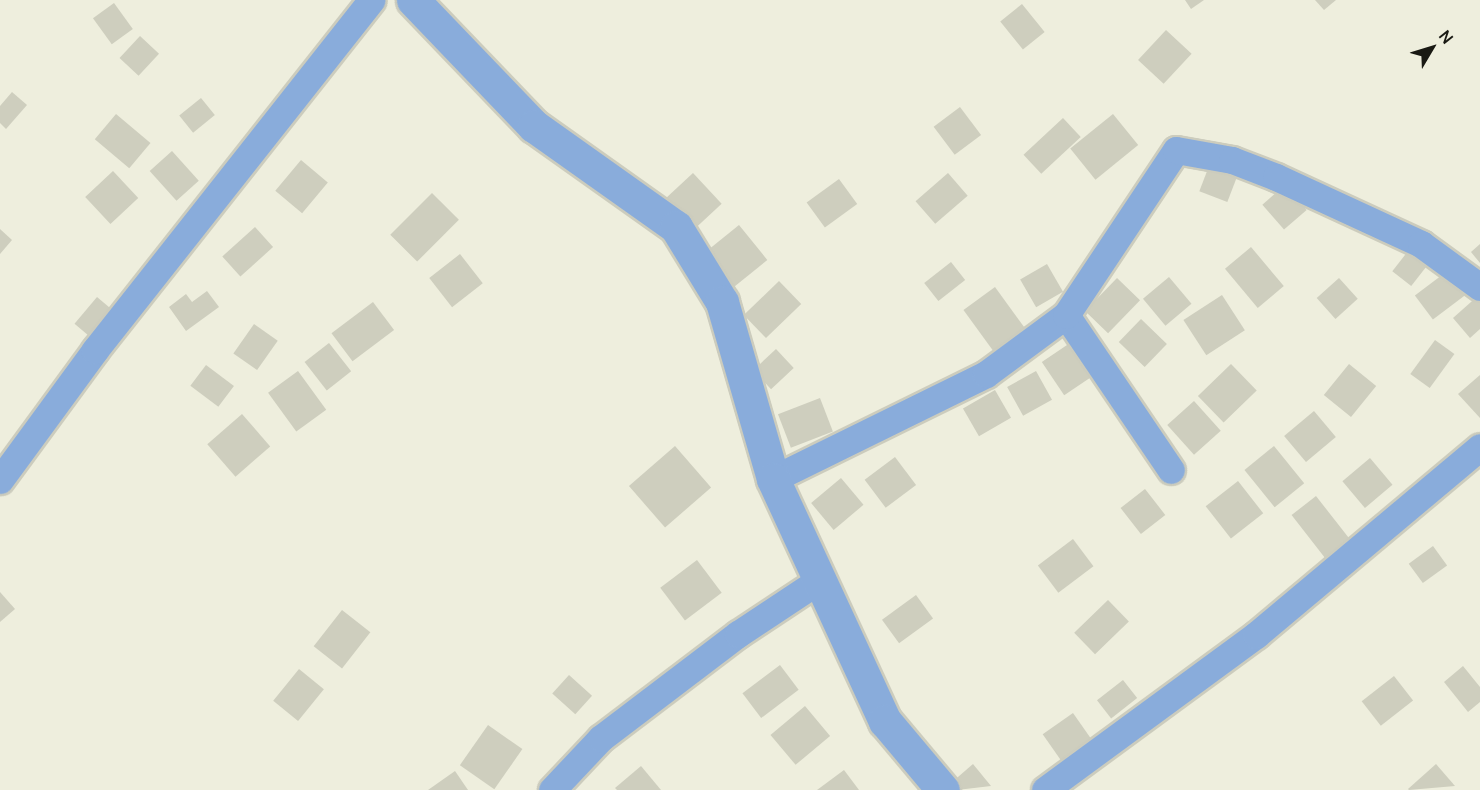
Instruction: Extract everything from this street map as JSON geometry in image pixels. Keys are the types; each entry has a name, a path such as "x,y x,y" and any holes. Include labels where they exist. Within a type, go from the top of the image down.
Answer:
{"street":[{"path":"0,480 95,350 371,0"},
{"path":"413,0 534,126 676,227 722,302 773,479 818,581 885,721 943,790"},
{"path":"773,479 986,374 1066,315 1176,150 1232,160 1276,177 1421,244 1480,287"},
{"path":"1066,315 1171,470"},
{"path":"1045,790 1256,635 1480,447"},
{"path":"552,790 600,738 738,634 818,581"}],"building":[{"path":"1185,0 1204,0 1191,9"},
{"path":"1315,0 1336,0 1324,10"},
{"path":"114,3 133,29 112,44 93,18"},
{"path":"1022,4 1045,32 1023,50 1000,22"},
{"path":"1166,30 1192,54 1164,84 1138,60"},
{"path":"140,36 159,54 139,76 120,58"},
{"path":"12,92 27,105 6,129 0,123 0,106"},
{"path":"201,98 215,115 193,133 179,116"},
{"path":"960,107 981,135 955,155 934,127"},
{"path":"116,114 150,143 129,168 95,139"},
{"path":"1113,114 1138,145 1095,180 1070,149"},
{"path":"1063,118 1081,137 1041,174 1024,155"},
{"path":"172,151 199,181 176,201 150,171"},
{"path":"301,160 328,182 302,213 275,191"},
{"path":"1209,166 1237,177 1227,202 1199,191"},
{"path":"113,171 138,198 110,224 85,197"},
{"path":"693,173 722,204 693,230 664,200"},
{"path":"948,173 968,196 935,224 916,201"},
{"path":"839,179 857,204 825,228 807,203"},
{"path":"1285,185 1307,210 1284,230 1262,205"},
{"path":"432,193 459,220 417,262 390,235"},
{"path":"739,225 767,260 734,287 706,252"},
{"path":"255,227 273,247 240,277 222,256"},
{"path":"0,229 12,240 0,254"},
{"path":"1480,244 1480,263 1471,252"},
{"path":"1412,246 1431,261 1411,286 1392,271"},
{"path":"1251,247 1284,286 1258,308 1225,269"},
{"path":"460,254 483,283 452,307 429,278"},
{"path":"951,262 965,280 938,301 924,283"},
{"path":"1047,264 1063,292 1036,307 1020,280"},
{"path":"1450,269 1468,293 1433,319 1415,295"},
{"path":"1169,277 1191,304 1165,326 1143,299"},
{"path":"1117,278 1140,300 1108,333 1085,311"},
{"path":"1339,278 1358,299 1335,319 1317,298"},
{"path":"779,281 801,304 766,338 744,315"},
{"path":"995,287 1026,329 994,352 963,310"},
{"path":"207,291 219,307 186,331 169,307 186,294 192,302"},
{"path":"1480,294 1480,329 1470,338 1453,318"},
{"path":"1222,295 1245,330 1206,355 1183,320"},
{"path":"97,297 117,314 94,341 75,324"},
{"path":"373,302 394,330 353,361 331,333"},
{"path":"1141,319 1167,344 1145,367 1119,342"},
{"path":"254,324 278,341 257,370 233,353"},
{"path":"1435,340 1454,354 1430,388 1410,374"},
{"path":"329,343 351,371 327,390 305,362"},
{"path":"1070,343 1092,376 1064,395 1042,362"},
{"path":"776,349 794,368 771,389 753,370"},
{"path":"1231,364 1257,391 1224,423 1198,396"},
{"path":"1349,364 1376,386 1351,417 1324,395"},
{"path":"206,365 234,386 218,407 190,386"},
{"path":"298,371 326,410 296,432 268,393"},
{"path":"1036,371 1052,400 1023,416 1007,387"},
{"path":"1480,375 1480,418 1458,394"},
{"path":"995,390 1011,418 979,436 963,408"},
{"path":"820,398 833,432 791,448 778,414"},
{"path":"1194,401 1221,431 1194,455 1167,425"},
{"path":"1314,411 1336,437 1306,462 1284,436"},
{"path":"242,414 270,446 235,477 207,444"},
{"path":"675,446 711,488 665,528 629,486"},
{"path":"1274,446 1304,483 1275,507 1244,470"},
{"path":"895,457 916,485 886,508 865,480"},
{"path":"1370,458 1392,485 1365,508 1342,481"},
{"path":"841,478 863,505 834,530 811,503"},
{"path":"1238,481 1263,513 1231,539 1206,506"},
{"path":"1145,489 1165,515 1141,534 1121,508"},
{"path":"1316,496 1350,539 1325,558 1292,515"},
{"path":"1073,539 1093,566 1058,593 1038,565"},
{"path":"1433,546 1447,565 1423,583 1409,564"},
{"path":"697,560 722,593 685,620 660,588"},
{"path":"0,592 15,609 0,622"},
{"path":"916,595 933,618 899,643 882,620"},
{"path":"1108,600 1129,622 1095,654 1074,633"},
{"path":"342,610 370,632 342,668 314,646"},
{"path":"780,665 799,690 761,718 742,693"},
{"path":"1463,666 1480,687 1480,702 1468,712 1444,682"},
{"path":"299,669 324,689 298,721 273,701"},
{"path":"569,675 592,696 575,714 552,694"},
{"path":"1394,676 1413,700 1381,726 1362,701"},
{"path":"1123,680 1137,698 1111,718 1097,700"},
{"path":"805,706 830,736 796,765 771,735"},
{"path":"1073,713 1092,740 1062,761 1043,734"},
{"path":"488,725 522,749 494,789 460,765"},
{"path":"973,764 991,786 957,790 951,783"},
{"path":"1436,764 1455,786 1408,789"},
{"path":"641,766 661,790 617,790 615,788"},
{"path":"844,770 859,790 817,790"},
{"path":"455,771 468,790 428,790"}]}
